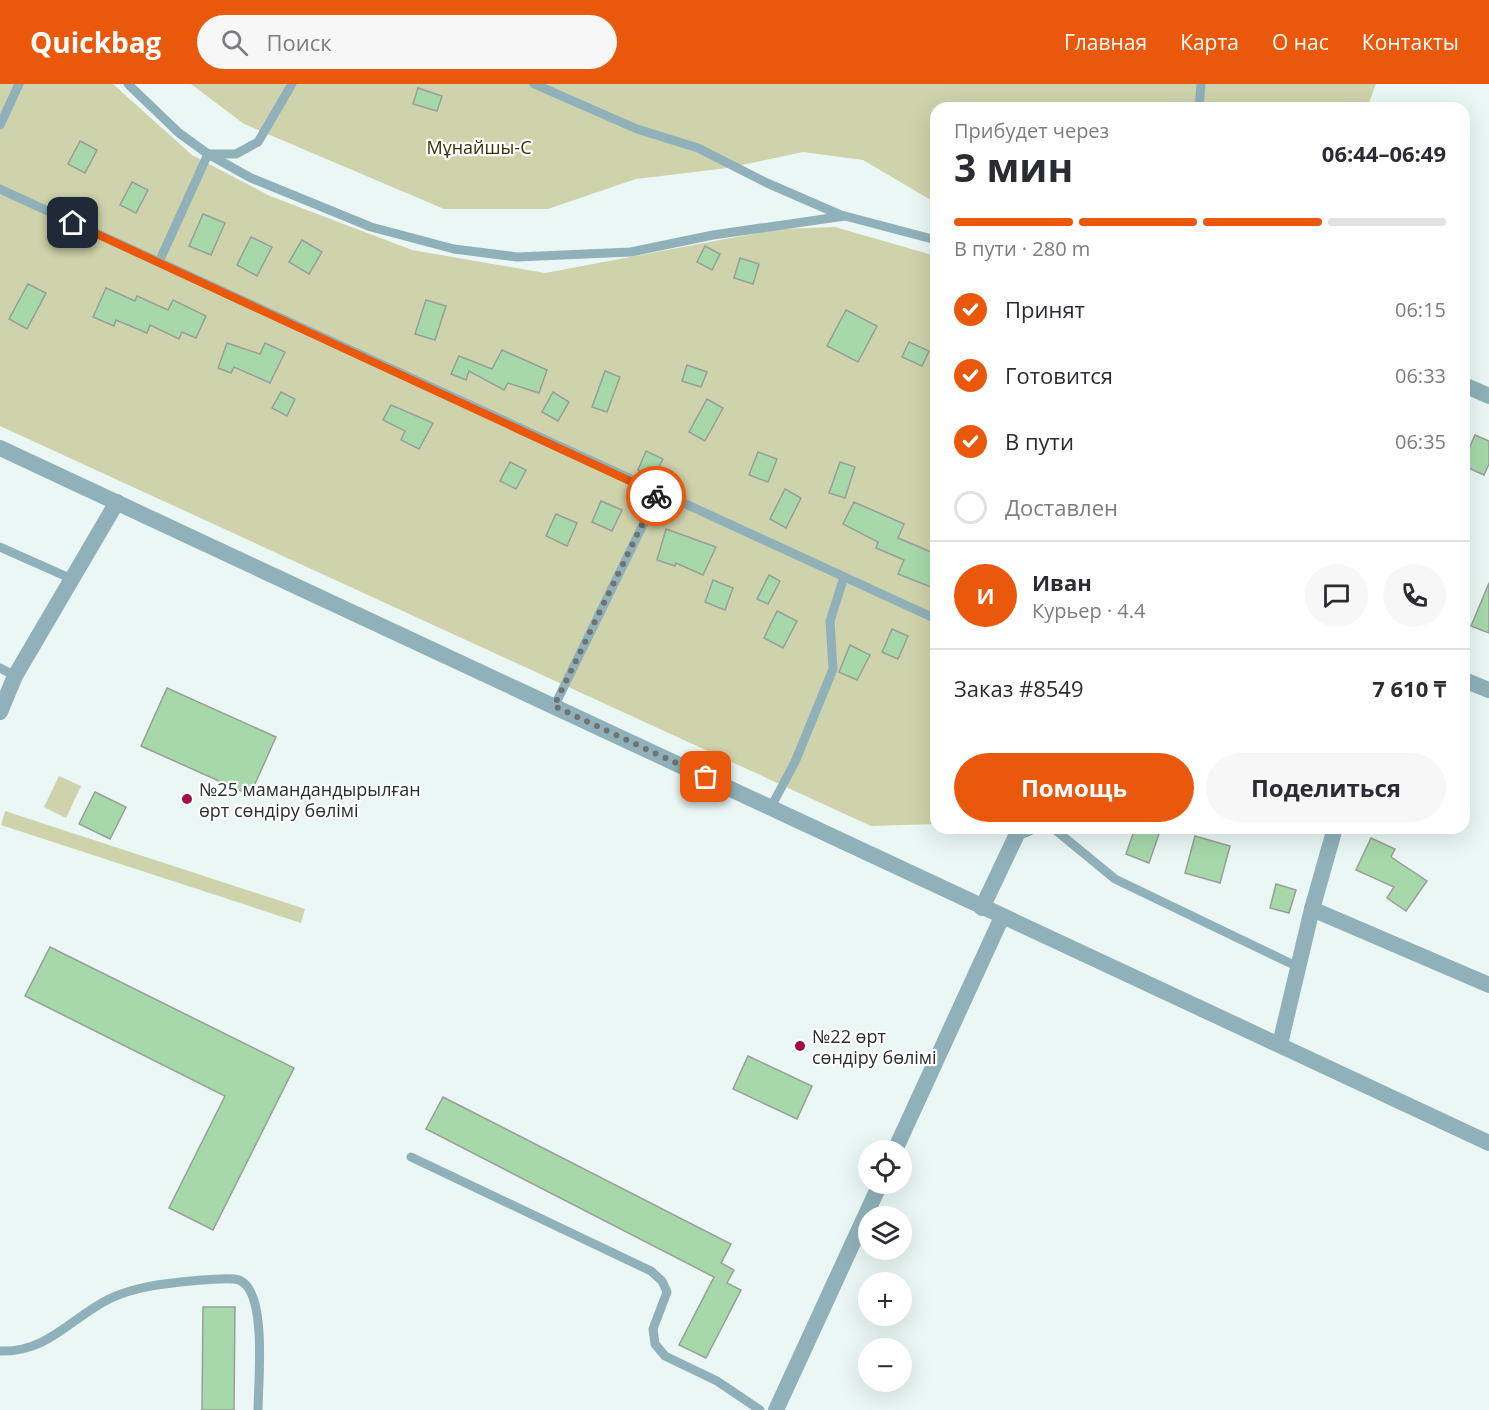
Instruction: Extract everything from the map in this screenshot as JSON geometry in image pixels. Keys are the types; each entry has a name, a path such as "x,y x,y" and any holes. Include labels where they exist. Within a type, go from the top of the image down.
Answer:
{"street":[{"path":"1470,388 1489,396"},
{"path":"0,448 1489,1143"},
{"path":"0,712 15,676 117,502"},
{"path":"1470,682 1489,690"},
{"path":"982,908 1017,834"},
{"path":"1280,1044 1312,909 1333,834"},
{"path":"1312,909 1489,985"},
{"path":"900,1140 1002,917"},
{"path":"776,1410 875,1194"}],"lane":[{"path":"0,125 18,84"},
{"path":"128,84 179,133 208,154 251,178 371,227 454,249 518,257 631,252 713,235 845,216"},
{"path":"208,154 236,154 258,142 292,84"},
{"path":"534,84 637,129 698,148 767,183 845,216 930,238"},
{"path":"1199,102 1201,84"},
{"path":"159,262 208,154"},
{"path":"0,189 658,494 930,616"},
{"path":"554,706 658,494"},
{"path":"0,547 72,579"},
{"path":"771,807 795,762 833,669 830,621 844,577"},
{"path":"0,668 15,676"},
{"path":"1060,834 1115,879 1298,967"},
{"path":"411,1157 651,1271 662,1281 667,1292 653,1329 655,1344 665,1356 717,1381 760,1410"},
{"path":"0,1351 19,1352 58,1335 109,1299 157,1284 227,1279 239,1281 249,1287 255,1298 259,1340 258,1410"}],"green space":[{"path":"0,84 113,84 192,155 270,196 412,250 545,273 779,229 835,227 930,254 930,824 871,826 0,426"},
{"name":"Мұнайшы-С","path":"191,84 1376,84 1369,102 930,102 930,199 863,160 803,152 728,168 636,179 548,209 444,209 244,124"},
{"path":"59,776 81,786 66,818 44,807"},
{"path":"5,811 305,909 301,923 1,825"}],"building":[{"path":"418,88 442,96 437,111 413,104"},
{"path":"80,141 97,150 85,173 68,164"},
{"path":"132,182 148,190 136,213 120,205"},
{"path":"203,214 225,223 211,255 189,246"},
{"path":"251,237 272,247 257,276 237,265"},
{"path":"302,240 322,252 309,274 289,262"},
{"path":"705,246 720,254 712,270 697,262"},
{"path":"740,258 759,264 753,284 734,278"},
{"path":"28,284 46,293 27,329 9,319"},
{"path":"106,288 135,301 137,296 168,310 173,300 206,316 196,338 182,332 179,339 150,325 147,333 116,320 114,326 93,317"},
{"path":"426,300 446,306 435,340 415,334"},
{"path":"846,310 877,326 858,362 827,346"},
{"path":"909,342 929,351 922,366 902,357"},
{"path":"227,343 260,354 265,343 285,352 270,383 234,367 231,373 218,368"},
{"path":"502,350 547,370 539,393 508,383 504,390 469,371 466,380 451,374 459,356 492,369"},
{"path":"687,365 707,372 701,387 682,381"},
{"path":"605,371 620,377 607,412 592,407"},
{"path":"281,392 295,399 287,416 272,408"},
{"path":"553,392 569,402 558,421 542,412"},
{"path":"707,399 723,408 705,441 689,432"},
{"path":"391,405 433,423 419,449 401,440 405,431 383,420"},
{"path":"1475,435 1489,441 1489,464 1484,475 1470,469 1470,446"},
{"path":"646,451 663,459 654,477 638,470"},
{"path":"758,452 777,459 768,482 749,475"},
{"path":"510,462 526,470 516,489 500,481"},
{"path":"840,462 855,467 845,498 829,493"},
{"path":"785,489 801,498 786,528 770,519"},
{"path":"601,501 622,510 612,531 592,522"},
{"path":"854,502 904,524 898,538 930,551 930,587 898,574 904,560 876,548 878,542 843,524"},
{"path":"556,514 577,523 567,546 546,536"},
{"path":"666,529 716,547 703,575 676,563 675,566 657,560"},
{"path":"769,575 780,581 768,604 757,599"},
{"path":"713,580 733,588 725,610 705,602"},
{"path":"1489,583 1489,633 1471,626"},
{"path":"777,611 797,621 783,648 764,638"},
{"path":"892,629 908,636 898,659 882,652"},
{"path":"850,645 870,655 857,680 839,672"},
{"path":"167,688 276,737 250,795 141,746"},
{"path":"95,792 126,807 110,839 79,824"},
{"path":"1133,834 1159,834 1149,863 1126,854"},
{"path":"1195,836 1230,846 1220,883 1185,873"},
{"path":"1371,838 1395,849 1391,857 1427,881 1406,911 1387,898 1394,887 1356,870"},
{"path":"1276,884 1296,890 1289,913 1270,908"},
{"path":"50,947 294,1068 213,1230 169,1208 225,1096 25,996"},
{"path":"748,1056 812,1086 797,1119 733,1089"},
{"path":"443,1097 731,1244 721,1263 734,1270 727,1283 741,1290 706,1358 679,1345 714,1277 426,1129"},
{"path":"203,1307 235,1307 234,1410 202,1410"}],"way so far":[{"path":"656,496 554,706 706,777"}],"place":[{"name":"№25 мамандандырылған өрт сөндіру бөлімі","path":"187,799"},
{"name":"№22 өрт сөндіру бөлімі","path":"800,1046"}],"route":[{"path":"73,223 658,494 656,496"}]}
